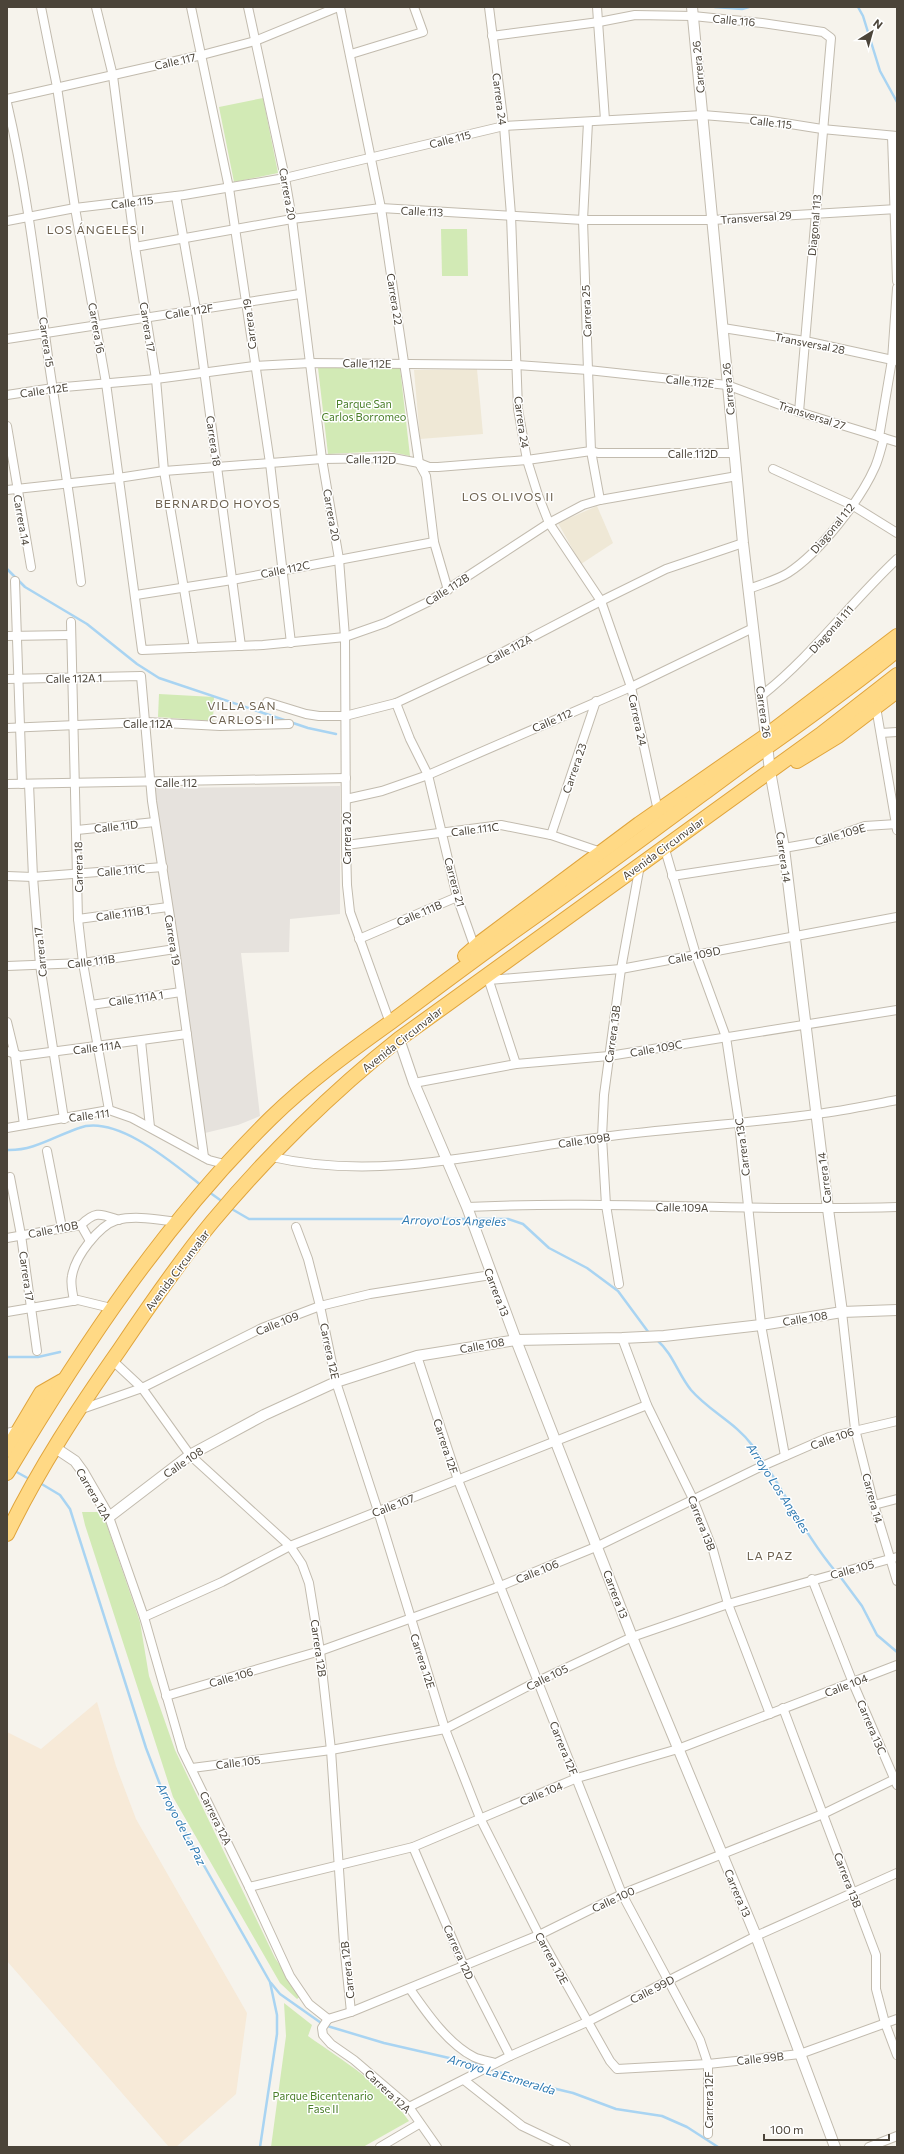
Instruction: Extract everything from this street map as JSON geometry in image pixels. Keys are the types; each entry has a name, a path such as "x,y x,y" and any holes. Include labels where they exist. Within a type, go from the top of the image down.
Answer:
{"highway":[{"path":"448,978 452,970 475,948 601,852 658,811 767,740 897,636"},
{"name":"Avenida Circunvalar","path":"7,1473 12,1442 64,1380 111,1308 139,1270 221,1172 270,1119 319,1075 448,978 610,863 767,740 812,716 897,650"},
{"name":"Avenida Circunvalar","path":"7,1534 28,1490 77,1411 211,1223 240,1189 304,1123 375,1058 399,1039 488,978 664,846 820,736 897,676"},
{"path":"770,771 814,752 876,708 897,691"},
{"path":"12,1442 41,1393 64,1380"}],"street":[{"name":"Carrera 16","path":"41,7 58,87 75,208 106,382 118,478 136,595 142,650"},
{"name":"Carrera 17","path":"96,7 113,76 135,247 156,379 164,470 194,648"},
{"name":"Carrera 19","path":"191,7 229,188 234,228 247,302 254,366 270,463 291,643"},
{"name":"Carrera 20","path":"248,7 286,178 322,459 339,559 345,637 346,845 347,886 350,912 390,1023"},
{"name":"Calle 117","path":"7,99 113,76 255,41 339,7"},
{"name":"Carrera 22","path":"339,7 351,54 381,208 419,463 426,476 434,542 448,590"},
{"path":"351,54 423,32 414,7"},
{"name":"Carrera 24","path":"488,7 504,126 511,215 518,409 527,460 538,495 549,522 601,601 631,687 658,811"},
{"path":"597,7 605,120"},
{"name":"Calle 116","path":"492,36 599,22 635,15 692,11 823,32 831,38"},
{"name":"Carrera 26","path":"692,11 743,543 770,771"},
{"name":"Diagonal 113","path":"799,412 822,129 831,60 831,38"},
{"name":"Carrera 15","path":"7,104 20,157 81,582"},
{"name":"Calle 115","path":"7,221 75,208 130,203 286,178 504,126 703,115 765,120 822,129 894,136"},
{"name":"Carrera 25","path":"588,122 583,220 591,451 600,500"},
{"path":"894,136 897,281"},
{"name":"Carrera 18","path":"176,196 196,310 241,646"},
{"name":"Calle 113","path":"135,247 234,228 381,208 583,220 712,220"},
{"name":"Transversal 29","path":"712,220 896,209"},
{"name":"Diagonal 112","path":"749,589 788,573 809,556 828,536 852,505 874,468 881,438 894,361 897,288"},
{"name":"Calle 112F","path":"7,339 300,294"},
{"name":"Transversal 28","path":"723,328 805,341 894,361"},
{"name":"Calle 112E","path":"7,395 106,382 156,379 254,366 310,362 517,365 588,370 727,385"},
{"name":"Transversal 27","path":"727,385 799,412 897,442"},
{"name":"Carrera 14","path":"7,426 30,567"},
{"name":"Calle 112D","path":"7,490 118,478 164,470 322,459 393,458 419,463 429,467 438,467 527,460 591,451 598,453 735,453"},
{"path":"773,469 852,505 897,534"},
{"name":"Calle 112B","path":"142,650 291,643 345,637 385,623 428,602 549,522 583,505 600,500 737,476"},
{"name":"Calle 112C","path":"136,595 232,580 434,542"},
{"name":"Calle 112A","path":"267,702 306,714 345,716 396,703 488,660 666,569 743,543"},
{"name":"Diagonal 111","path":"761,696 803,659 874,581 897,559"},
{"name":"Carrera 17","path":"15,581 16,635 21,728 40,965 64,1118"},
{"name":"Carrera 18","path":"71,622 75,782 78,830 78,919 83,963 109,1110"},
{"name":"Calle 112","path":"346,799 382,791 428,775 631,687 753,628"},
{"path":"7,636 71,635"},
{"name":"Calle 112A 1","path":"7,680 141,676 146,722"},
{"name":"Carrera 23","path":"551,835 596,702"},
{"name":"Carrera 21","path":"396,703 410,739 428,775 457,897 475,948"},
{"path":"876,708 897,826"},
{"name":"Carrera 19","path":"146,722 150,782 155,822 207,1158"},
{"name":"Calle 112A","path":"7,728 146,722 220,726 289,724"},
{"path":"881,733 897,732"},
{"name":"Carrera 14","path":"770,771 784,848 784,859 795,934 816,1114 842,1312 855,1430 874,1505 893,1558 897,1581"},
{"name":"Calle 112","path":"7,784 346,778"},
{"name":"Calle 11D","path":"78,830 155,822"},
{"name":"Calle 111C","path":"346,845 443,834 501,824 551,835 601,852"},
{"name":"Calle 109E","path":"784,848 818,842 865,826 897,826"},
{"name":"Carrera 13C","path":"664,846 696,955 726,1037 739,1123 761,1325 785,1456"},
{"path":"672,876 784,859"},
{"name":"Carrera 13B","path":"619,1284 606,1205 602,1137 609,1056 621,968 640,865"},
{"name":"Calle 111C","path":"7,876 33,877 163,867"},
{"name":"Calle 111B","path":"359,939 457,897"},
{"name":"Calle 111B 1","path":"78,919 168,907"},
{"name":"Calle 109D","path":"488,978 621,968 696,955 795,934 897,917"},
{"name":"Calle 111B","path":"7,966 83,963 175,949"},
{"path":"488,978 516,1064"},
{"name":"Calle 111A 1","path":"91,1005 181,992"},
{"name":"Calle 109C","path":"414,1083 516,1064 609,1056 897,1010"},
{"path":"7,1022 24,1125"},
{"name":"Calle 111A","path":"11,1053 54,1052 187,1034"},
{"name":"Carrera 13","path":"399,1039 414,1083 468,1210 491,1275 598,1546 632,1637 756,1936 835,2147"},
{"path":"141,1041 150,1127"},
{"name":"Calle 109B","path":"272,1157 298,1163 360,1167 448,1161 602,1137 816,1114 897,1100"},
{"name":"Calle 111","path":"7,1128 109,1110 132,1118 207,1158 221,1172"},
{"path":"47,1151 62,1228"},
{"name":"Calle 111","path":"207,1158 221,1172"},
{"name":"Carrera 17","path":"10,1177 21,1235 37,1351"},
{"name":"Calle 109A","path":"468,1210 528,1204 828,1209 897,1207"},
{"name":"Calle 110B","path":"7,1238 81,1225 89,1217 96,1214 119,1220 183,1217"},
{"name":"Calle 110B","path":"74,1301 72,1277 90,1241 105,1226 119,1220"},
{"path":"81,1225 90,1241"},
{"name":"Carrera 12E","path":"296,1227 308,1259 320,1306 336,1382 378,1511 409,1618 445,1729 480,1818 540,1935 587,2022 617,2069"},
{"name":"Calle 109","path":"77,1411 142,1388 262,1328 320,1306 370,1294 491,1275"},
{"path":"7,1312 81,1300 111,1308"},
{"name":"Calle 108","path":"108,1517 190,1455 264,1415 336,1382 417,1356 516,1340 664,1336 761,1325 842,1312 897,1310"},
{"name":"Carrera 13B","path":"622,1338 647,1406 693,1499 713,1550 728,1604 770,1714"},
{"name":"Carrera 12F","path":"417,1356 458,1480 498,1587 538,1681 622,1894 694,2027 708,2064 708,2134"},
{"name":"Carrera 12B","path":"112,1360 142,1388 190,1455 290,1546 302,1564 309,1583 320,1652 331,1750 338,1866 351,2012"},
{"name":"Calle 107","path":"144,1617 222,1582 290,1546 647,1406"},
{"name":"Calle 106","path":"166,1696 320,1652 409,1618 498,1587 598,1546 758,1468 829,1437 897,1421"},
{"name":"Carrera 12A","path":"54,1447 75,1461 83,1472 108,1517 144,1617 182,1750 249,1887 290,1976 309,2004 328,2019 322,2028 322,2035 409,2107 434,2146"},
{"path":"874,1505 897,1499"},
{"name":"Calle 105","path":"192,1768 331,1750 445,1729 538,1681 632,1637 728,1604 812,1579 893,1558"},
{"name":"Carrera 13C","path":"812,1579 853,1683 896,1780"},
{"name":"Calle 104","path":"249,1887 338,1866 413,1846 577,1778 678,1749 897,1665"},
{"name":"Carrera 13B","path":"783,1708 854,1893 876,1955 876,1989 885,2023 897,2055"},
{"name":"Calle 100","path":"328,2019 351,2012 410,1989 540,1935 622,1894 823,1814 896,1780"},
{"name":"Carrera 12D","path":"413,1846 464,1966 510,2056"},
{"name":"Calle 99D","path":"409,2107 493,2064 587,2022 756,1936 897,1873"},
{"path":"410,1989 438,2026 460,2046 473,2057 493,2064"},
{"name":"Calle 99B","path":"617,2069 708,2064 800,2054 897,2019"},
{"path":"464,2080 522,2126 566,2147"},
{"path":"380,2147 419,2124"},
{"path":"869,2147 897,2136"}],"shaded area":[{"path":"477,369 483,434 420,439 414,370"},
{"path":"597,506 613,543 581,564 558,523"},
{"path":"340,786 340,914 290,919 289,952 241,953 260,1116 238,1125 205,1133 154,788"},
{"path":"97,1702 116,1766 136,1819 247,2013 236,2094 176,2147 169,2147 7,1961 7,1732 41,1749"}],"green space":[{"path":"263,98 278,173 234,182 219,107"},
{"path":"441,229 467,229 468,276 442,276"},
{"name":"Parque San Carlos Borromeo","path":"318,368 400,368 410,456 387,451 328,454"},
{"path":"159,694 214,697 213,721 158,717"},
{"path":"82,1512 100,1512 104,1517 140,1622 149,1676 175,1750 275,1958 301,1996 297,1999 280,1983 173,1797"},
{"name":"Parque Bicentenario Fase II","path":"284,2003 312,2025 308,2036 362,2074 388,2096 409,2121 363,2147 271,2147 286,2036"}],"waterway":[{"path":"715,7 742,9 749,7"},
{"path":"858,7 863,16 880,71 897,102"},
{"path":"7,569 25,587 87,624 137,664 159,678 308,728 336,734"},
{"name":"Arroyo Los Angeles","path":"7,1150 17,1150 35,1146 79,1128 94,1126 110,1128 145,1144 177,1166 202,1186"},
{"name":"Arroyo Los Angeles","path":"209,1192 223,1202"},
{"name":"Arroyo Los Angeles","path":"230,1208 249,1219 469,1219"},
{"name":"Arroyo Los Angeles","path":"474,1219 508,1219 523,1224 549,1248 587,1268 618,1291 649,1333"},
{"name":"Arroyo Los Angeles","path":"657,1340 667,1351 691,1390 746,1437 763,1460 813,1541 836,1572"},
{"path":"7,1357 38,1357 60,1352"},
{"name":"Arroyo de La Paz","path":"13,1470 31,1480"},
{"name":"Arroyo de La Paz","path":"40,1483 60,1495 70,1509 146,1748 164,1795 270,1982 277,2015 277,2034 260,2147"},
{"name":"Arroyo Los Angeles","path":"839,1575 862,1606 877,1635 897,1652"},
{"name":"Arroyo La Esmeralda","path":"271,1983 280,1994 324,2025 384,2043 484,2066"},
{"name":"Arroyo La Esmeralda","path":"490,2069 531,2083 573,2093 616,2109 662,2116 687,2127 718,2147"}],"district":[{"name":"LOS ÁNGELES I","path":"96,229"},
{"name":"LOS OLIVOS II","path":"508,496"},
{"name":"BERNARDO HOYOS","path":"218,503"},
{"name":"VILLA SAN CARLOS II","path":"242,712"},
{"name":"LA PAZ","path":"770,1555"}]}
